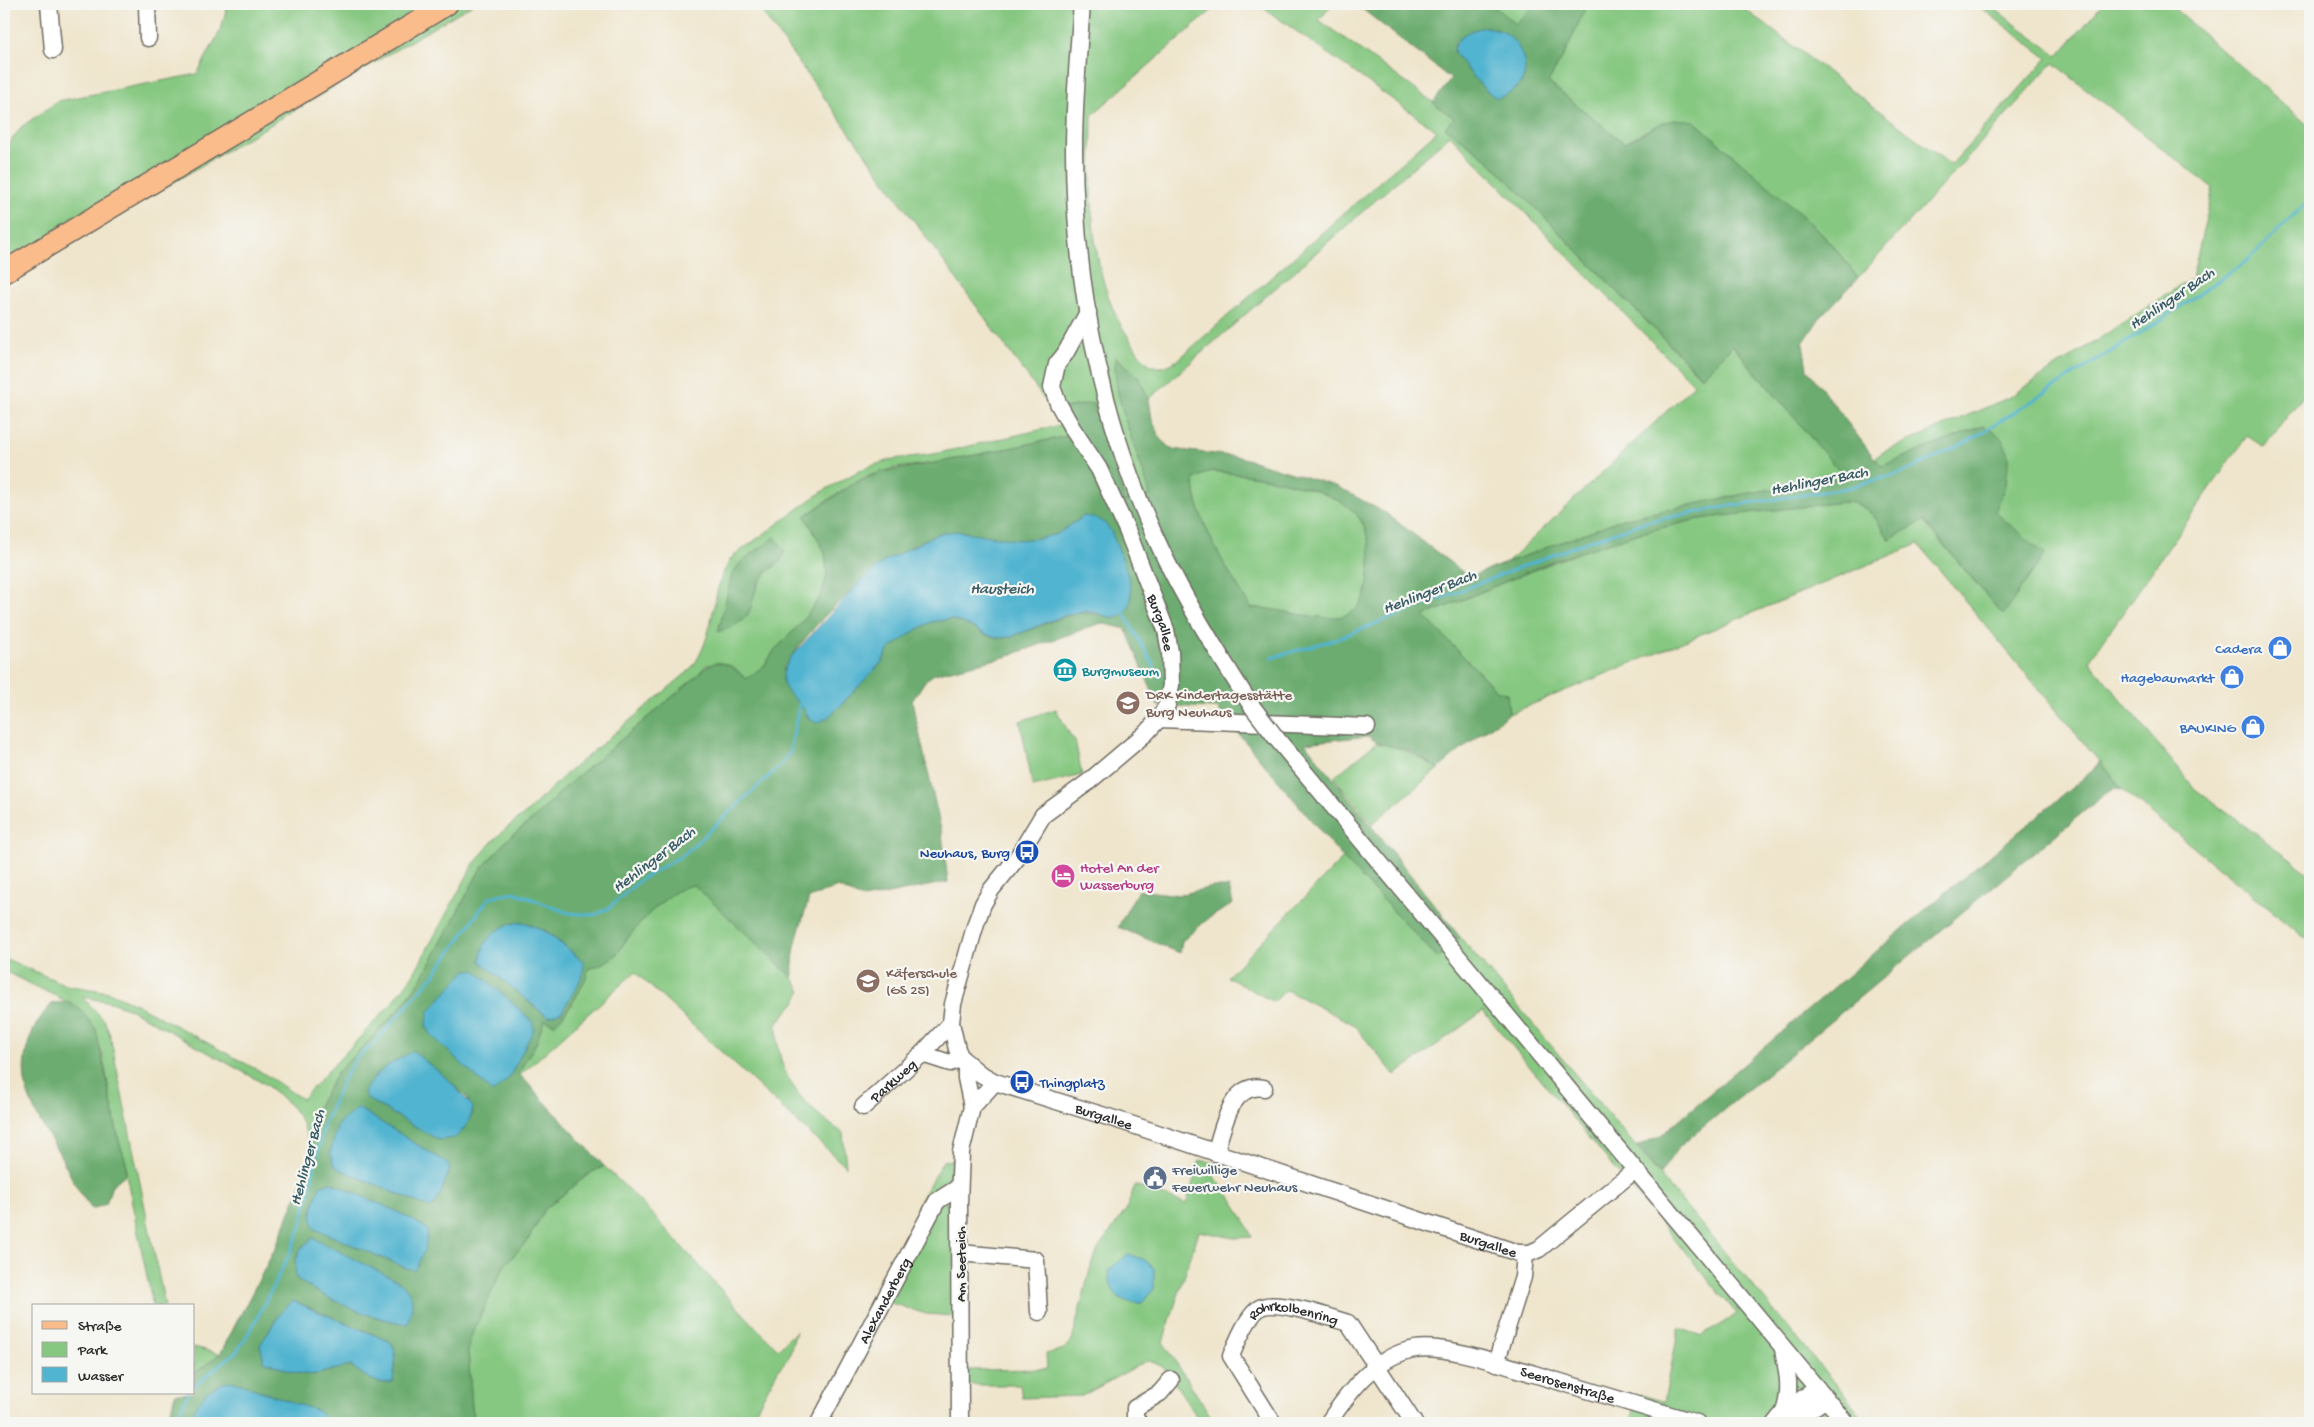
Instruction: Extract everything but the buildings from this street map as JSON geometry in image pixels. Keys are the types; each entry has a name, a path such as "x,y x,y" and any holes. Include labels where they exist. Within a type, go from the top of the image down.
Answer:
{"main road":[{"path":"4,272 447,4"}],"street":[{"path":"49,4 53,50"},
{"path":"147,4 148,38"},
{"path":"1082,4 1074,152 1079,245 1094,347 1115,427 1130,471 1164,557 1201,626 1251,705 1277,739 1846,1423"},
{"name":"Burgallee","path":"1088,312 1065,354 1057,364 1053,375 1052,387 1058,403 1099,469 1109,490 1166,630 1170,652 1172,684 1167,705 1159,719 1145,734 1095,776 1043,815 1012,864 991,890 976,923 951,1022 954,1042 964,1061 979,1073 995,1082 1525,1254 1535,1252 1635,1170"},
{"path":"1065,354 1094,347"},
{"path":"1159,719 1367,727"},
{"name":"Parkweg","path":"863,1107 922,1054 951,1022"},
{"name":"Parkweg","path":"922,1054 950,1063 964,1061"},
{"name":"Am Seeteich","path":"960,1423 959,1187 961,1152 972,1107 964,1061"},
{"name":"Am Seeteich","path":"972,1107 995,1082"},
{"path":"1215,1153 1233,1102 1239,1094 1252,1087 1264,1088"},
{"name":"Alexanderberg","path":"819,1423 937,1200 959,1187"},
{"path":"960,1254 1036,1260 1039,1312"},
{"path":"1496,1363 1523,1277 1525,1254"},
{"name":"Rohrkolbenring","path":"1273,1423 1231,1356 1240,1334 1258,1308 1266,1305 1280,1305 1348,1322 1377,1367"},
{"path":"1782,1346 1789,1381 1789,1398 1784,1419"},
{"name":"Seerosenstraße","path":"1328,1423 1348,1393 1362,1378 1397,1356 1415,1349 1435,1350 1496,1363 1697,1423"},
{"path":"1377,1367 1414,1423"},
{"path":"1139,1423 1135,1417 1135,1408 1160,1393 1172,1380"},
{"path":"1784,1419 1822,1394"}],"green space":[{"path":"228,4 473,4 4,283 4,151 21,127 58,101 197,74 220,31"},
{"path":"756,4 1219,4 1092,115 1092,214 1099,264 1105,288 1122,328 1142,358 1152,366 1158,367 1172,363 1180,358 1437,131 1258,4 1333,4 1319,20 1455,118 1445,127 1486,158 1701,377 1732,345 1845,477 1744,494 1622,519 1507,563 1694,385 1450,135 1149,399 1137,375 1115,357 1125,420 1151,495 1125,503 1093,403 1052,410"},
{"path":"1356,4 1491,4 1515,24 1535,4 1587,4 1567,49 1548,82 1624,143 1664,122 1673,120 1694,121 1816,228 1834,247 1858,278 1819,319 1803,343 1807,369 1875,459 1882,466 1983,426 2000,437 2008,454 2008,464 2005,484 1995,512 2045,554 2003,615 1924,521 1889,539 1871,513 1859,505 1843,502 1699,519 1636,534 1556,560 1424,616 1496,690 1507,694 1509,714 1479,735 1438,769 1410,751 1383,744 1368,736 1305,743 1460,937 1438,958 1343,858 1217,708 1158,706 1126,629 1101,623 1005,657 934,674 925,681 912,701 942,834 948,882 863,899 838,887 809,898 795,947 793,978 694,885 685,887 665,899 646,917 616,955 602,964 588,969 584,982 575,998 555,1024 545,1020 536,1043 522,1066 520,1075 604,1166 590,1173 545,1209 528,1240 504,1266 471,1336 468,1350 473,1423 333,1423 323,1418 318,1411 191,1417 190,1423 168,1423 175,1394 195,1394 195,1373 220,1354 276,1247 308,1167 317,1108 326,1092 337,1073 400,1008 421,980 480,870 510,837 532,820 572,781 703,669 715,663 721,663 733,668 746,679 765,665 774,651 802,622 822,594 827,575 825,552 805,516 853,484 880,472 936,463 1068,436 1052,410 1093,403 1125,502 1150,495 1122,410 1115,375 1115,357 1137,375 1149,399 1152,420 1161,440 1171,449 1240,457 1338,487 1387,514 1469,577 1622,519 1744,494 1844,477 1733,345 1702,377 1486,158 1445,127 1454,118 1433,103 1451,79","holes":["1486,27 1498,30 1517,88 1498,98 1480,85 1454,52 1455,43 1474,30","1211,471 1271,479 1316,491 1335,499 1351,509 1362,522 1369,548 1370,562 1364,599 1352,612 1346,615 1326,618 1251,608 1206,528 1195,494 1194,479","1084,516 1124,613 1112,616 1087,613 1074,614 1010,637 999,638 987,635 966,624 950,619 931,622 889,649 882,662 837,709 809,719 783,670 795,651 834,607 882,566 907,549 931,537 953,532 967,532 1008,539 1043,538 1059,533","509,923 545,930 583,961 562,1012 540,1011 481,962 501,929","413,1051 450,1081 468,1099 473,1113 462,1132 376,1074","338,1124 395,1133 429,1152 450,1169 447,1177 421,1204 341,1170 334,1165","330,1182 396,1211 425,1227 428,1231 415,1269 406,1268 316,1229 320,1186","313,1238 353,1260 408,1324 378,1318 313,1290 294,1261 303,1246","294,1301 389,1341 394,1346 393,1382 371,1380 351,1366 310,1375 290,1371 264,1361 269,1333 279,1315"]},
{"path":"1491,4 1535,4 1515,25"},
{"path":"1587,4 1738,4 1951,165 2047,58 1976,4 1988,4 2058,56 2103,4 2169,4 2310,127 2310,387 2264,447 2247,436 2089,661 2195,789 2310,874 2310,942 2122,789 1918,544 1509,714 1507,694 1496,690 1424,616 1559,560 1629,536 1718,516 1843,502 1859,505 1871,513 1889,539 1923,521 2003,615 1995,512 2007,479 1983,426 1882,466 1875,458 1883,452 2010,397 2192,278 2213,188 2053,63 1858,278 1834,247 1816,228 1694,121 1653,127 1624,143 1548,82 1567,49"},
{"path":"1061,425 1068,436 936,463 895,468 865,477 805,516 825,552 827,575 822,594 802,622 774,651 765,665 746,679 734,667 706,665 697,676 572,781 532,820 510,837 480,870 421,980 400,1008 337,1073 317,1108 311,1149 304,1127 294,1111 281,1097 263,1083 128,1008 110,1002 82,997 104,1020 110,1035 165,1304 153,1304 126,1174 126,1163 119,1141 102,1053 80,1008 4,971 4,958 66,985 109,992 136,1004 263,1073 302,1099 393,1002 413,975 473,865 491,843 526,813 566,774 690,670 699,657 705,642 719,584 724,570 732,557 823,491 862,469 893,459 934,454","holes":["751,553 782,561 762,578 755,591 747,616"]},
{"path":"1211,471 1248,475 1294,484 1335,499 1351,509 1365,528 1369,541 1370,555 1367,587 1364,599 1357,608 1346,615 1326,618 1251,608 1206,529 1195,494 1194,479"},
{"path":"775,537 785,551 783,556 761,578 746,617 733,626 718,632 732,574 740,563"},
{"path":"1056,709 1070,735 1075,740 1082,775 1033,787 1020,721"},
{"path":"1376,743 1409,752 1438,769 1372,824 1334,777"},
{"path":"2100,761 2122,789 2115,788 2105,794 1685,1142 1675,1152 1660,1174 1637,1146 1660,1136 1926,909 2092,771"},
{"path":"1343,858 1438,958 1460,937 1868,1423 1630,1423 1639,1394 1664,1402 1679,1328 1702,1336 1737,1314 1483,1011 1395,1075 1353,1024 1286,990 1274,1002 1227,977"},
{"path":"694,884 793,978 801,991 797,1000 777,1023 781,1059 786,1074 804,1100 843,1133 846,1167 635,972 520,1075 522,1066 536,1043 545,1020 555,1024 566,1012 579,991 588,969 602,964 616,954 638,926 665,899 675,892"},
{"path":"1212,887 1229,887 1233,904 1209,918 1182,941 1180,953 1118,927 1138,890 1179,895"},
{"path":"68,1002 80,1009 96,1029 119,1141 126,1163 126,1174 112,1185 106,1204 92,1209 78,1189 37,1115 31,1102 24,1076 27,1049 36,1024 53,1003"},
{"path":"953,1160 948,1179 923,1203 920,1200 943,1161"},
{"path":"1200,1160 1219,1164 1214,1177 1236,1206 1252,1237 1234,1238 1199,1231 1163,1342 1215,1423 1201,1423 1165,1368 1148,1360 1082,1396 1022,1398 1020,1385 967,1385 967,1370 1047,1369 1046,1354 1064,1349 1072,1340 1092,1262 1099,1248 1126,1210 1135,1185 1186,1204"},
{"path":"604,1166 649,1211 778,1349 796,1331 789,1357 778,1370 749,1423 473,1423 468,1350 471,1336 504,1266 528,1240 545,1209 590,1173"},
{"path":"954,1198 954,1316 926,1314 888,1302 936,1207"},
{"path":"195,1347 220,1354 195,1373"}],"water":[{"path":"1486,27 1503,32 1511,38 1524,59 1524,75 1521,82 1512,91 1498,98 1481,85 1454,52 1455,46 1461,37 1470,31"},
{"name":"Hausteich","path":"1084,516 1097,518 1106,524 1114,539 1124,563 1130,586 1131,596 1125,613 1113,617 1093,612 1075,613 1010,637 999,638 987,635 966,624 950,619 931,622 889,649 882,662 837,709 827,718 817,723 809,719 799,703 784,686 784,670 790,658 860,582 885,561 940,533 956,531 1018,540 1041,538 1057,534"},
{"path":"524,922 545,931 583,961 584,967 580,980 562,1012 549,1017 481,962 484,945 494,933 508,925"},
{"path":"466,970 475,970 532,1021 534,1029 509,1078 493,1093 433,1037 426,1026 429,1011"},
{"path":"413,1051 450,1081 473,1107 467,1124 455,1138 439,1140 367,1099 364,1093 378,1073"},
{"path":"358,1108 447,1163 450,1169 438,1200 431,1208 341,1170 334,1165 330,1153 338,1124"},
{"path":"330,1182 396,1211 425,1227 428,1231 425,1249 415,1270 406,1268 315,1229 312,1213 320,1186"},
{"path":"313,1238 400,1282 409,1292 412,1301 408,1324 379,1318 349,1307 321,1294 296,1278 296,1260 298,1255 303,1247"},
{"path":"1128,1254 1145,1260 1154,1268 1154,1289 1142,1303 1121,1299 1111,1286 1108,1271"},
{"path":"293,1301 389,1341 395,1355 393,1382 381,1383 366,1377 351,1366 310,1375 290,1371 264,1361 260,1345 281,1312"},
{"path":"232,1381 318,1411 332,1421 360,1423 190,1423 195,1408 204,1395 217,1386"}],"waterway":[{"name":"Hehlinger Bach","path":"1271,658 1336,639 1583,543 1645,522 1730,506 1847,488 1904,472 1967,442 2161,320 2248,260 2310,199"},
{"name":"Hehlinger Bach","path":"1122,610 1160,677"},
{"name":"Hehlinger Bach","path":"195,1385 237,1351 252,1328 288,1257 301,1227 324,1125 344,1078 357,1057 371,1047 434,975 488,899 514,892 568,913 595,915 609,908 640,880 683,855 781,765 790,752 799,705 801,703"},
{"name":"Hehlinger Bach","path":"179,1423 181,1410 188,1394"}],"place":[{"name":"Cadera","path":"2280,648"},
{"name":"Burgmuseum","path":"1065,670"},
{"name":"Hagebaumarkt","path":"2232,677"},
{"name":"DRK Kindertagesstätte Burg Neuhaus","path":"1128,703"},
{"name":"BAUKING","path":"2253,727"},
{"name":"Neuhaus, Burg","path":"1027,852"},
{"name":"Hotel An der Wasserburg","path":"1063,876"},
{"name":"Käferschule (GS 25)","path":"868,981"},
{"name":"Thingplatz","path":"1022,1082"},
{"name":"Freiwillige Feuerwehr Neuhaus","path":"1155,1178"}]}
